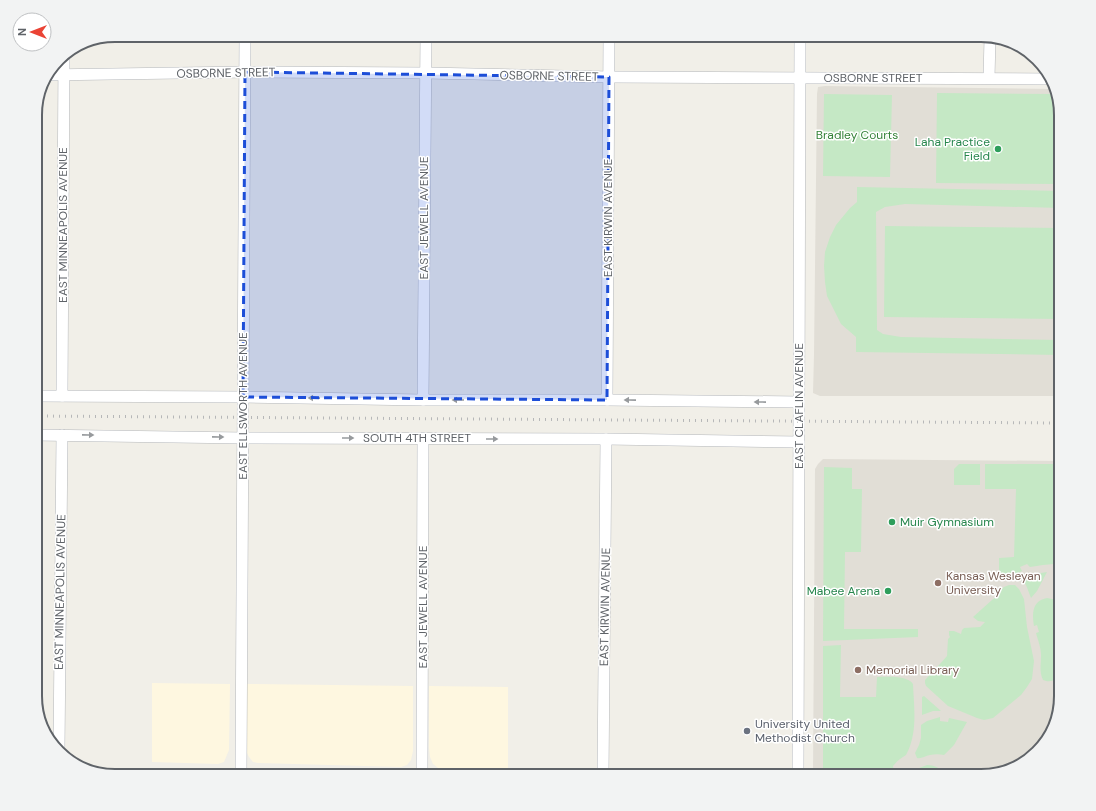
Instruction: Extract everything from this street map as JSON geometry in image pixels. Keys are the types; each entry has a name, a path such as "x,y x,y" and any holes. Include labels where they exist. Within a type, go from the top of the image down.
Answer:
{"street":[{"name":"EAST ELLSWORTH AVENUE","path":"241,769 245,42"},
{"name":"EAST JEWELL AVENUE","path":"423,400 426,42"},
{"name":"EAST KIRWIN AVENUE","path":"607,400 610,42"},
{"name":"EAST CLAFLIN AVENUE","path":"798,769 800,42"},
{"path":"989,78 990,43"},
{"name":"EAST MINNEAPOLIS AVENUE","path":"62,396 64,63"},
{"name":"OSBORNE STREET","path":"53,75 245,72 426,73 609,77 1045,79"},
{"path":"42,396 799,402"},
{"name":"SOUTH 4TH STREET","path":"42,434 243,438 606,439 799,442"},
{"name":"EAST MINNEAPOLIS AVENUE","path":"59,743 62,434"},
{"name":"EAST JEWELL AVENUE","path":"422,769 424,438"},
{"name":"EAST KIRWIN AVENUE","path":"603,769 606,439"}],"highlighted area":[{"path":"245,72 609,77 607,400 243,397"}],"shaded area":[{"path":"818,87 1049,89 1052,96 1054,115 1054,396 820,396 813,393"},
{"name":"Kansas Wesleyan University","path":"823,459 1054,461 1054,701 1053,710 1047,728 1039,741 1022,757 1000,767 981,769 813,769 815,469"},
{"path":"152,683 230,684 229,750 224,762 218,764 152,762"},
{"path":"247,684 413,686 413,751 411,760 407,765 401,767 253,762 246,751"},
{"path":"429,686 508,687 508,769 438,768 433,764 430,757"}],"green space":[{"name":"Laha Practice Field","path":"937,93 1051,94 1054,115 1054,184 936,183"},
{"name":"Bradley Courts","path":"824,94 892,95 890,177 823,176"},
{"path":"857,187 1054,191 1054,208 905,204 885,207 876,212 877,330 883,334 901,337 1054,340 1054,355 856,352 856,337 841,324 827,296 824,266 825,252 836,225 857,202"},
{"path":"885,226 1054,228 1054,319 884,317"},
{"path":"959,464 980,464 980,485 954,485 954,469"},
{"path":"985,464 1054,464 1054,564 1030,567 1027,564 1020,567 1022,571 1006,578 1003,573 999,573 999,558 1014,557 1016,489 985,489"},
{"path":"824,467 852,468 852,489 862,489 861,552 845,552 844,629 918,629 918,637 823,641"},
{"path":"1047,572 1037,591 1031,598 1026,585 1022,580 1035,574"},
{"path":"1009,585 1015,585 1019,589 1024,599 1027,627 1034,661 1032,679 1021,695 993,718 984,720 948,706 926,686 925,680 947,656 948,639 950,637 949,631 954,631 961,634 964,628 980,627 985,622 978,621 973,617 999,595 999,591"},
{"path":"1047,598 1054,599 1054,680 1051,681 1043,680 1041,674 1041,652 1036,633 1039,632 1037,625 1034,626 1033,617 1034,608 1038,602"},
{"path":"841,645 840,697 876,697 877,677 902,678 913,684 914,729 910,747 906,755 893,766 894,769 823,769 823,646"},
{"path":"924,696 941,711 933,711 922,715 922,697"},
{"path":"940,717 940,721 948,722 949,718 967,722 954,745 944,755 934,754 917,758 915,753 921,738 921,725 927,721"},
{"path":"927,765 940,769 917,769"}],"railway":[{"path":"42,416 1054,423"}],"place":[{"name":"Laha Practice Field","path":"998,149"},
{"name":"Muir Gymnasium","path":"892,522"},
{"name":"Kansas Wesleyan University","path":"938,583"},
{"name":"Mabee Arena","path":"888,591"},
{"name":"Memorial Library","path":"858,670"},
{"name":"University United Methodist Church","path":"747,731"}]}
